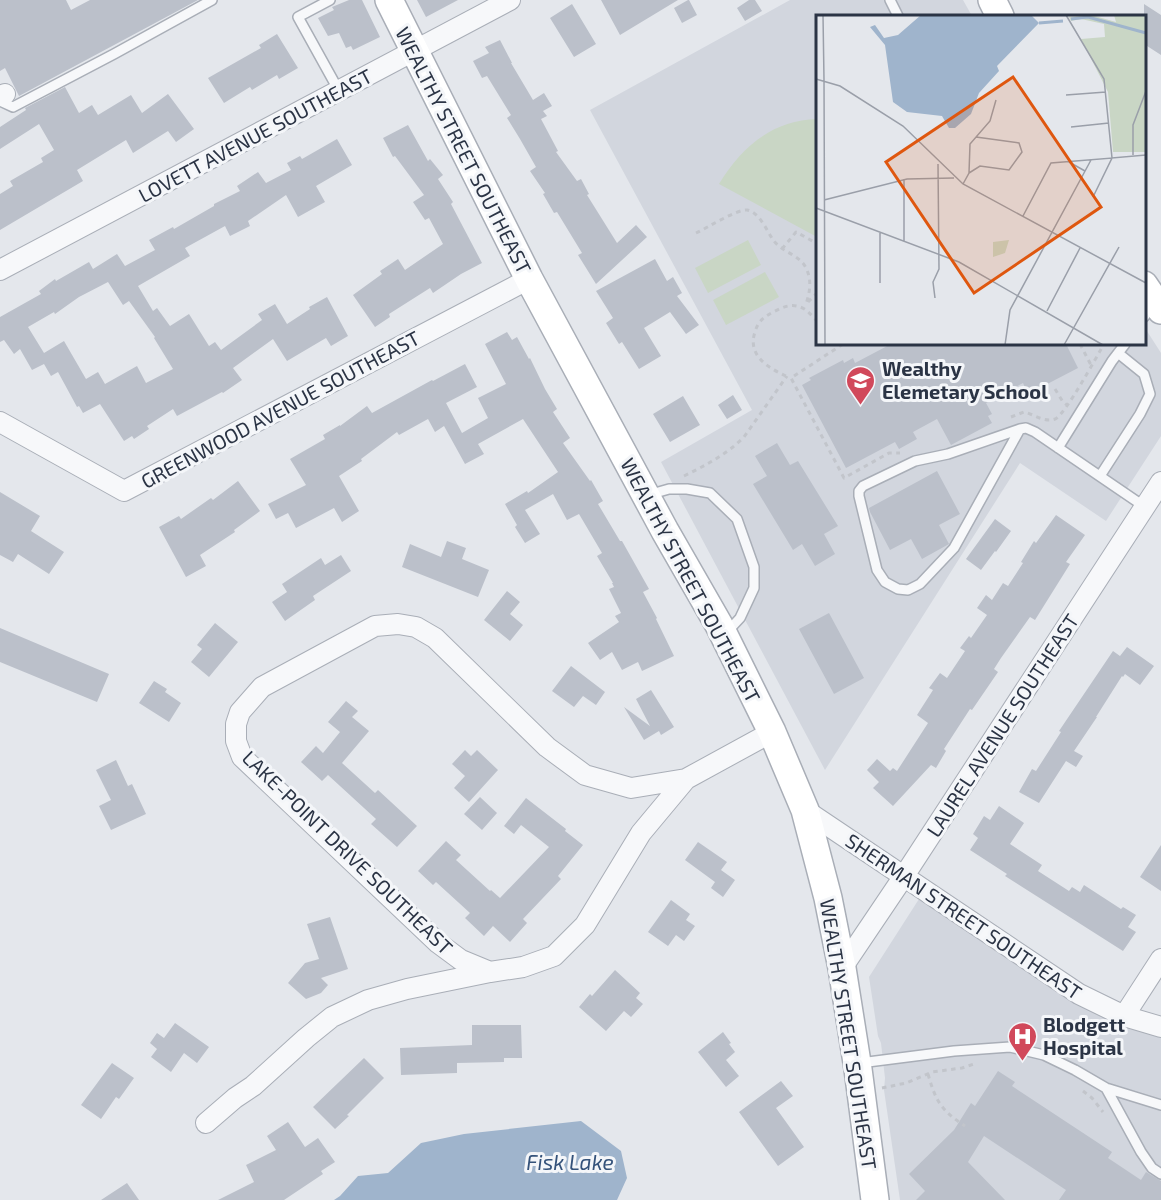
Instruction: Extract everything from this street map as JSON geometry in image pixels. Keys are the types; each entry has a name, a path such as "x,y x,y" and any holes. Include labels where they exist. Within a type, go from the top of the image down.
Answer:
{"main road":[{"name":"WEALTHY STREET SOUTHEAST","path":"389,0 529,279 646,496 724,634 772,732 805,810 828,898 842,968 858,1063 875,1200"},
{"path":"992,0 1000,15"}],"street":[{"name":"LOVETT AVENUE SOUTHEAST","path":"0,270 510,0"},
{"name":"GREENWOOD AVENUE SOUTHEAST","path":"5,425 124,491 529,279"},
{"path":"0,407 5,425"},
{"name":"LAUREL AVENUE SOUTHEAST","path":"842,968 1161,482"},
{"name":"LAKE-POINT DRIVE SOUTHEAST","path":"490,972 461,960 438,943 242,757 236,741 236,724 240,712 262,687 375,626 398,624 416,627 435,638 547,747 585,775 632,788 686,779"},
{"path":"206,1123 253,1086 332,1017 368,1000 407,989 523,967 554,956 585,925 641,833 686,779 772,732"},
{"name":"SHERMAN STREET SOUTHEAST","path":"805,810 1079,994 1124,1016 1161,1027"},
{"path":"1124,1016 1161,959"}],"lane":[{"path":"2,97 13,108 212,0"},
{"path":"330,0 298,17 339,91"},
{"path":"890,0 898,15"},
{"path":"1058,448 1124,345"},
{"path":"1100,476 1140,414 1150,394 1144,374 1118,353"},
{"path":"1020,429 954,548 920,584 908,590 898,589 885,582 878,570 859,496 859,491 863,486 915,461 948,454 1020,429 1026,428 1035,432 1145,507"},
{"path":"646,496 669,489 710,493 736,519 754,567 754,588 740,618 724,634"},
{"path":"858,1063 954,1051 1010,1047 1044,1055 1106,1088 1161,1105"},
{"path":"1106,1088 1141,1152 1152,1168 1161,1174"}],"path":[{"path":"696,233 735,213 748,210 755,214 775,242 806,268 810,287 804,306"},
{"path":"782,249 796,232 816,243"},
{"path":"816,294 804,306 783,307 763,318 754,333 754,352 760,360 789,377 843,478 890,453 898,454 907,449"},
{"path":"804,306 816,320"},
{"path":"832,345 834,349"},
{"path":"678,478 717,459 736,445 789,377 841,345"},
{"path":"1081,345 1091,365"},
{"path":"1008,418 1024,412 1046,420 1056,419 1103,345"},
{"path":"1055,389 1067,405"},
{"path":"882,1088 906,1083 940,1070 979,1062"},
{"path":"928,1074 940,1105 949,1115 965,1126"},
{"path":"1078,1087 1092,1098 1106,1115"}],"shaded area":[{"path":"790,0 963,0 971,15 816,15 816,345 1146,345 1146,330 1161,353 1161,436 1106,521 1020,463 825,770 661,462 752,410 590,110"},
{"name":"Blodgett Hospital","path":"919,899 1080,1006 1117,1022 1161,1036 1161,1200 900,1200 884,1090 881,1043 869,977"}],"green space":[{"path":"816,119 816,236 719,184 737,158 748,147 772,130 801,121"},
{"path":"748,240 761,265 708,293 695,268"},
{"path":"765,272 779,297 726,325 713,300"}],"water":[{"name":"Fisk Lake","path":"581,1121 621,1151 627,1178 617,1200 334,1200 358,1176 388,1173 421,1143 464,1134"}],"building":[{"path":"0,0 66,0 71,10 90,0 198,0 19,96 5,68 0,71"},
{"path":"349,0 362,0 380,37 353,50 351,46 346,48 339,33 328,36 318,18 334,10 332,7"},
{"path":"417,0 458,0 426,17"},
{"path":"601,0 678,0 620,35"},
{"path":"688,0 697,15 682,23 674,8"},
{"path":"749,0 755,0 762,11 745,21 737,8"},
{"path":"572,4 596,44 574,57 550,18"},
{"path":"1144,4 1161,15 1161,55 1146,45 1146,15 1144,15"},
{"path":"277,34 298,68 279,79 277,75 252,90 250,87 224,103 208,78 261,48 259,45"},
{"path":"500,40 533,100 544,93 552,106 543,111 547,116 541,119 558,151 556,152 577,181 581,179 589,194 587,195 617,243 636,225 647,237 596,284 578,255 582,253 557,212 554,213 543,194 545,193 530,171 536,167 507,118 511,115 487,76 482,78 473,61 489,53 485,47"},
{"path":"65,87 79,113 92,105 98,115 131,95 142,113 168,94 194,129 176,142 168,131 133,153 126,140 77,170 83,181 0,230 0,194 13,186 10,181 43,162 41,158 54,150 39,124 0,149 0,127 26,110 25,108"},
{"path":"408,125 428,161 430,159 443,175 438,179 453,202 451,204 482,263 433,293 430,288 389,314 390,317 375,327 353,295 382,274 380,271 398,259 405,270 443,244 429,218 425,220 413,202 424,195 395,156 393,157 383,138"},
{"path":"337,139 352,165 316,186 325,202 298,217 286,195 248,221 250,226 230,236 225,226 185,248 190,256 138,286 153,311 157,308 170,326 189,314 209,346 215,342 221,350 262,320 258,314 275,304 287,324 327,297 348,336 331,346 326,338 287,361 273,339 233,368 242,380 223,393 177,416 173,409 147,426 149,429 134,439 132,436 124,441 100,404 83,413 79,406 77,407 58,372 51,376 44,364 32,370 20,349 14,354 4,340 0,342 0,317 41,294 39,291 55,279 56,281 89,262 93,269 117,254 125,266 155,250 149,240 173,227 174,229 240,191 237,186 258,172 266,183 291,170 287,163 300,156 302,159","holes":["108,282 123,305 129,301 155,337 173,369 146,383 137,366 105,384 98,372 86,379 64,341 44,353 28,327 54,312 55,314 79,297"]},
{"path":"655,259 667,281 673,277 682,293 677,296 699,325 686,334 670,312 644,328 661,356 639,369 622,342 619,344 606,323 613,318 596,291"},
{"path":"507,332 512,340 517,337 530,358 557,409 553,412 570,438 563,443 591,480 603,501 598,504 649,589 643,592 674,656 642,671 638,662 622,670 612,652 600,660 588,643 619,622 615,616 621,613 609,589 614,587 613,583 597,556 602,553 579,514 567,520 553,494 525,510 540,534 525,543 515,527 517,525 505,504 527,491 528,493 558,472 523,419 478,444 484,454 465,464 444,426 435,432 428,419 399,435 397,432 361,459 362,461 339,476 359,511 342,522 334,508 296,528 288,513 276,519 268,504 306,485 290,459 325,439 323,435 340,426 367,406 372,413 465,364 477,387 446,403 462,433 488,418 478,398 506,384 485,344"},
{"name":"Wealthy Elemetary School","path":"889,345 1066,345 1078,368 1028,394 1023,383 986,403 992,414 988,416 992,423 951,445 937,419 913,432 917,439 899,449 895,442 846,468 802,385 811,380 809,378 843,360 844,363 853,358 855,363"},
{"path":"733,395 742,410 727,419 718,405"},
{"path":"683,396 700,425 670,442 653,414"},
{"path":"777,443 790,465 798,461 838,526 824,534 835,554 815,566 802,544 793,550 753,484 767,476 755,456"},
{"path":"937,471 960,514 939,525 949,544 922,559 911,539 890,550 869,508"},
{"path":"238,481 260,511 234,530 235,532 200,555 206,566 186,577 159,527 179,516 181,519 211,498 213,500"},
{"path":"0,492 40,516 31,531 64,552 49,574 18,554 13,562 0,555"},
{"path":"1056,515 1085,535 1066,562 1070,564 1035,620 1030,617 1001,658 994,669 998,672 944,749 946,751 936,768 931,765 893,806 873,788 879,782 867,770 877,759 890,771 893,768 897,771 928,723 917,715 933,690 929,688 940,673 947,678 965,651 960,648 969,636 971,638 987,615 977,608 986,595 992,600 1003,583 1008,586 1034,541 1036,543"},
{"path":"995,519 1011,531 981,570 966,559"},
{"path":"447,541 466,548 462,559 489,570 478,597 402,567 410,544 441,557"},
{"path":"341,555 351,571 313,596 315,600 285,621 272,602 287,592 282,584 321,558 325,565"},
{"path":"507,591 520,602 510,614 523,625 510,641 484,620"},
{"path":"829,613 864,678 834,694 799,629"},
{"path":"215,623 238,642 209,677 191,662 202,649 197,645"},
{"path":"0,628 109,674 97,702 0,662"},
{"path":"1127,647 1154,666 1140,685 1125,674 1122,676 1074,751 1083,756 1076,767 1066,761 1039,803 1019,792 1032,769 1036,771 1061,732 1059,731 1113,651 1120,656"},
{"path":"571,666 605,692 596,705 583,696 574,707 552,691"},
{"path":"154,681 167,689 165,692 181,703 169,722 139,703"},
{"path":"651,690 674,727 661,735 659,731 644,740 624,707 650,726 636,699"},
{"path":"346,701 358,711 352,717 369,731 342,763 375,793 378,790 417,826 397,847 371,824 376,819 328,775 322,781 301,762 316,746 323,753 340,732 328,722"},
{"path":"465,750 471,756 477,750 498,770 469,802 454,788 465,776 452,764"},
{"path":"116,760 128,786 132,784 146,814 111,830 99,806 111,800 96,770"},
{"path":"480,797 497,813 482,830 464,814"},
{"path":"526,798 583,845 558,876 561,879 523,919 527,923 510,942 493,926 484,936 465,918 470,913 436,882 433,885 418,871 446,841 461,855 456,860 500,898 549,847 521,825 514,834 504,826"},
{"path":"999,806 1024,823 1010,844 1042,865 1038,871 1069,891 1072,887 1080,892 1084,885 1121,909 1123,907 1136,915 1128,927 1136,932 1123,951 1005,876 1007,874 970,850 978,838 973,834 984,816 990,820"},
{"path":"698,842 727,862 721,870 735,880 723,897 711,888 715,882 685,860"},
{"path":"1161,845 1161,891 1140,877"},
{"path":"671,900 690,914 686,920 695,926 684,941 676,935 668,946 648,932"},
{"path":"330,917 348,969 321,978 328,985 321,993 306,999 288,983 305,963 319,959 307,924"},
{"path":"615,970 640,993 636,998 643,1004 631,1017 624,1011 606,1031 579,1007"},
{"path":"175,1023 209,1047 197,1063 184,1053 171,1072 151,1057 157,1049 150,1043 157,1033 164,1038"},
{"path":"472,1025 521,1025 522,1058 504,1058 504,1062 457,1063 457,1073 401,1075 400,1048 472,1045"},
{"path":"723,1032 735,1052 726,1060 739,1076 726,1087 698,1052"},
{"path":"364,1058 384,1078 335,1129 313,1107"},
{"path":"112,1063 134,1078 119,1099 116,1097 101,1119 81,1105"},
{"path":"998,1071 1015,1082 1012,1086 1112,1152 1108,1158 1141,1180 1146,1172 1161,1181 1161,1200 1059,1200 1066,1190 984,1136 968,1162 1005,1200 916,1200 925,1191 909,1174 954,1130 971,1103 975,1106"},
{"path":"781,1081 793,1096 776,1108 804,1147 778,1166 739,1112"},
{"path":"288,1122 305,1147 318,1138 335,1162 321,1171 323,1174 284,1200 218,1200 254,1182 246,1165 276,1150 267,1136"},
{"path":"127,1183 139,1200 101,1200"}],"place":[{"name":"Wealthy Elemetary School","path":"861,406"},
{"name":"Blodgett Hospital","path":"1022,1062"}]}
